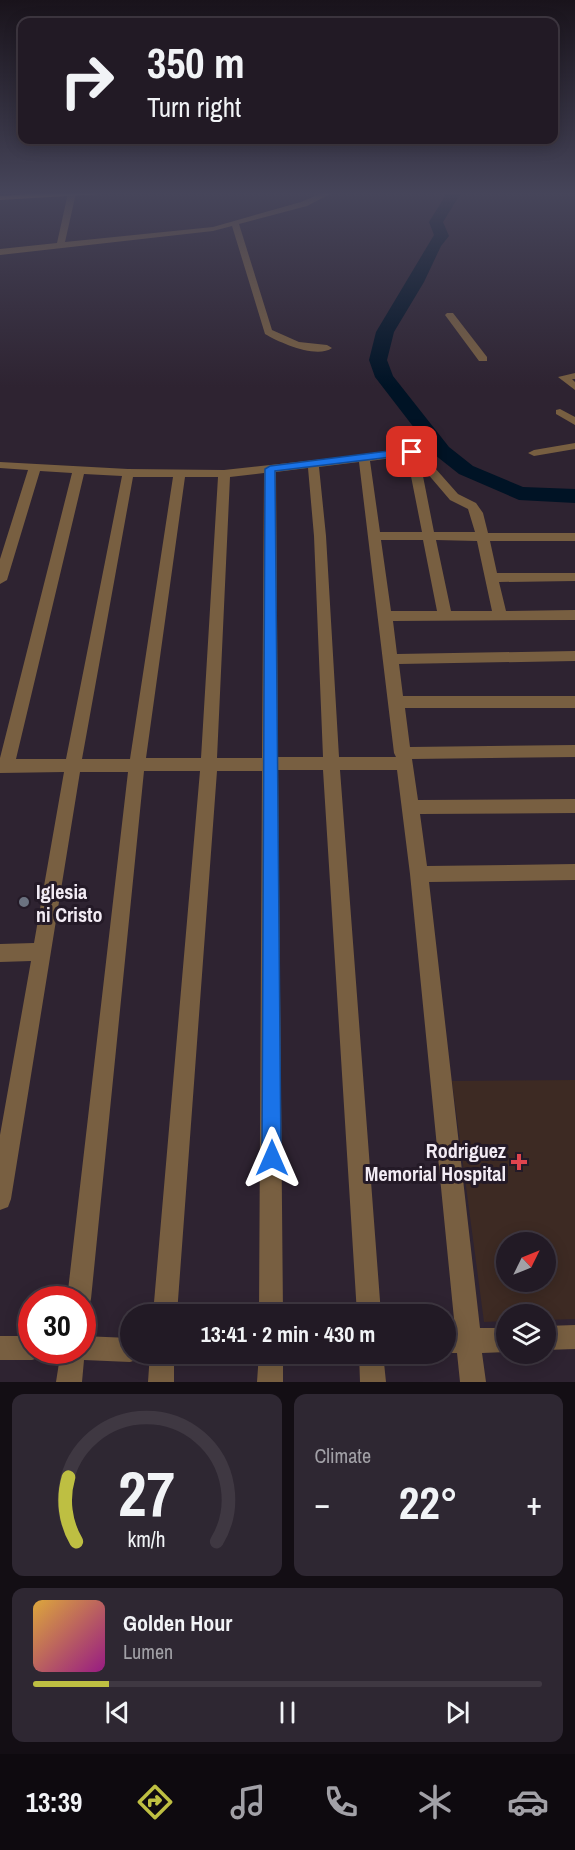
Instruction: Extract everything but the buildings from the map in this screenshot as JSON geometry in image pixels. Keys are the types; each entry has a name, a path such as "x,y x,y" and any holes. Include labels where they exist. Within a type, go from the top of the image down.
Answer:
{"street":[{"path":"245,257 268,332 284,342 303,348 327,348"},
{"path":"450,315 483,359"},
{"path":"575,376 563,377 575,387"},
{"path":"575,406 561,412 575,422"},
{"path":"534,453 575,446"},
{"path":"412,452 431,536 445,616"},
{"path":"0,465 128,473 224,474 364,456 418,453 454,497 472,506 477,513 480,535 493,579 500,616"},
{"path":"364,456 419,874 457,1341 473,1382"},
{"path":"313,463 321,536 331,763 368,1304"},
{"path":"0,580 35,467"},
{"path":"79,469 3,766 137,764 209,766 331,763 575,751"},
{"path":"270,469 271,1304"},
{"path":"0,1199 73,766 128,473"},
{"path":"166,1304 209,766 224,474"},
{"path":"80,1286 137,764 179,475"},
{"path":"374,536 575,537"},
{"path":"493,579 575,578"},
{"path":"385,616 575,615"},
{"path":"391,659 575,656"},
{"path":"398,702 575,702"},
{"path":"411,807 575,806"},
{"path":"419,874 575,872"},
{"path":"0,953 42,952"},
{"path":"556,1338 575,1337"},
{"path":"457,1341 496,1340"},
{"path":"0,1348 18,1348"},
{"path":"96,1349 120,1350"},
{"path":"69,1382 71,1364"},
{"path":"161,1382 162,1364"},
{"path":"270,1382 271,1364"},
{"path":"372,1364 373,1382"}],"shaded area":[{"name":"Rodriguez Memorial Hospital","path":"575,1080 575,1319 556,1320 556,1304 496,1304 496,1321 484,1322 452,1081"}],"waterway":[{"path":"428,257 416,282 385,332 378,360 384,377 442,451 466,470 519,493 575,496"}],"place":[{"name":"Iglesia ni Cristo","path":"24,902"},
{"name":"Rodriguez Memorial Hospital","path":"519,1162"}],"route":[{"path":"272,1158 270,469 412,452"}]}
